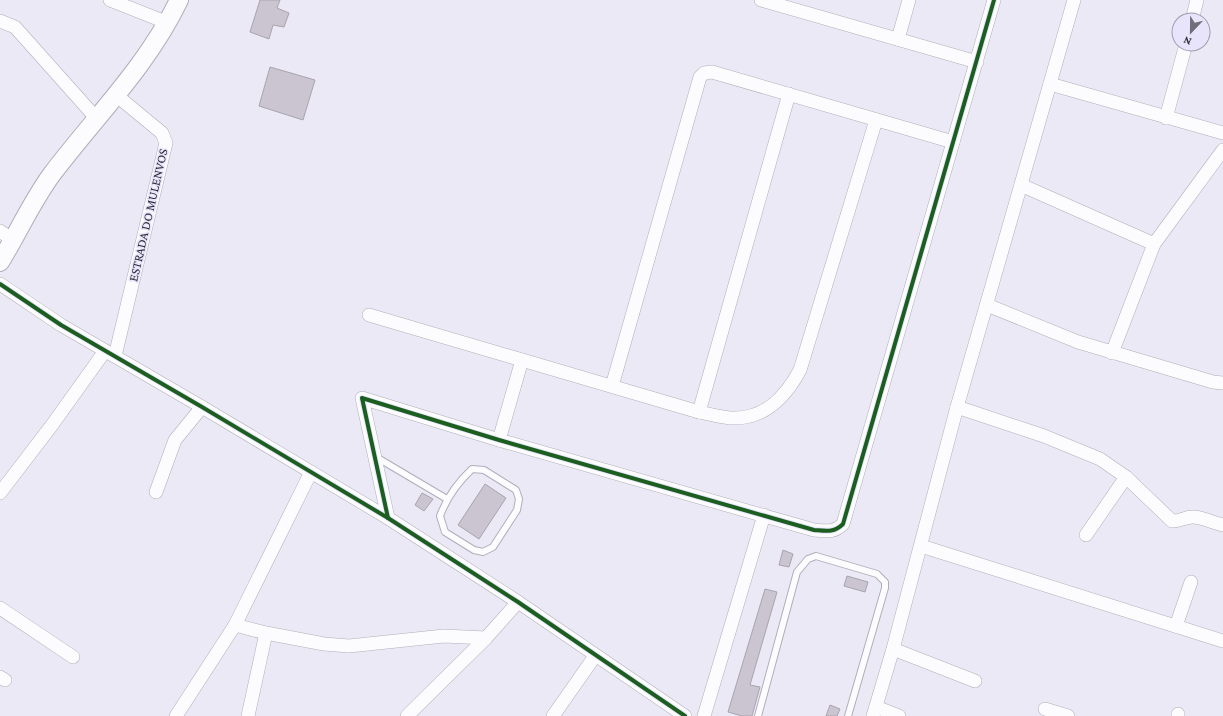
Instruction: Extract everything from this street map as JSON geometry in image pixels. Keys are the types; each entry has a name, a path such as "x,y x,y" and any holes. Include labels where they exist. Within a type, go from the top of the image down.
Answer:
{"street":[{"path":"110,0 168,23"},
{"path":"0,262 7,235 52,174 145,58 168,23 179,0"},
{"path":"761,0 977,62"},
{"path":"898,39 909,0"},
{"path":"388,518 362,398 499,440 814,530 829,532 837,530 843,524 994,0"},
{"path":"899,716 874,712 893,649 957,408 1074,0"},
{"path":"1194,12 1197,0"},
{"path":"0,21 15,26 97,119"},
{"path":"1166,118 1184,52"},
{"path":"612,386 700,77 704,73 712,72 953,142"},
{"path":"1050,84 1223,133"},
{"path":"699,412 789,94"},
{"name":"ESTRADA DO MULENVOS","path":"110,353 166,143 162,133 116,95"},
{"path":"369,316 699,412 730,418 748,416 766,409 781,399 792,385 800,370 876,120"},
{"path":"1112,353 1154,244 1223,150"},
{"path":"1021,185 1154,244"},
{"path":"0,284 61,325 202,406 388,518 518,602 685,716"},
{"path":"987,304 1078,342 1213,382 1223,383"},
{"path":"0,493 110,353"},
{"path":"499,440 522,360"},
{"path":"156,492 175,440 202,406"},
{"path":"957,408 1044,436 1100,459 1126,478 1172,521 1178,522 1185,518 1194,517 1223,525"},
{"path":"176,716 235,625 311,472"},
{"path":"1086,535 1126,478"},
{"path":"704,716 764,515"},
{"path":"921,546 1223,641"},
{"path":"1176,626 1191,582"},
{"path":"407,716 486,638 518,602"},
{"path":"0,608 73,657"},
{"path":"235,625 266,634 324,644 349,646 444,636 486,638"},
{"path":"248,716 266,634"},
{"path":"893,649 975,681"},
{"path":"553,716 595,656"},
{"path":"1045,709 1068,716"}],"lane":[{"path":"375,457 447,499"},
{"path":"472,469 484,470 510,486 516,490 519,499 517,510 493,547 483,552 474,550 445,532 440,516 447,499 461,479 472,469"},
{"path":"760,716 797,572 808,558 816,556 877,574 885,582 885,588 848,716"}],"building":[{"path":"260,0 280,0 277,8 289,13 284,27 273,25 269,39 250,32"},
{"path":"270,67 315,80 303,120 259,106"},
{"path":"485,484 506,498 479,539 458,525"},
{"path":"422,493 433,499 424,511 415,505"},
{"path":"783,550 793,554 789,567 779,565"},
{"path":"847,576 868,582 865,592 844,586"},
{"path":"765,589 777,592 750,685 760,687 752,716 742,716 728,712"},
{"path":"830,705 840,709 837,716 826,716"}],"cycle path":[{"path":"388,518 362,398 499,440 814,530 830,531 840,527 843,524 994,0"},
{"path":"0,284 61,325 388,518 518,602 685,716"}]}
